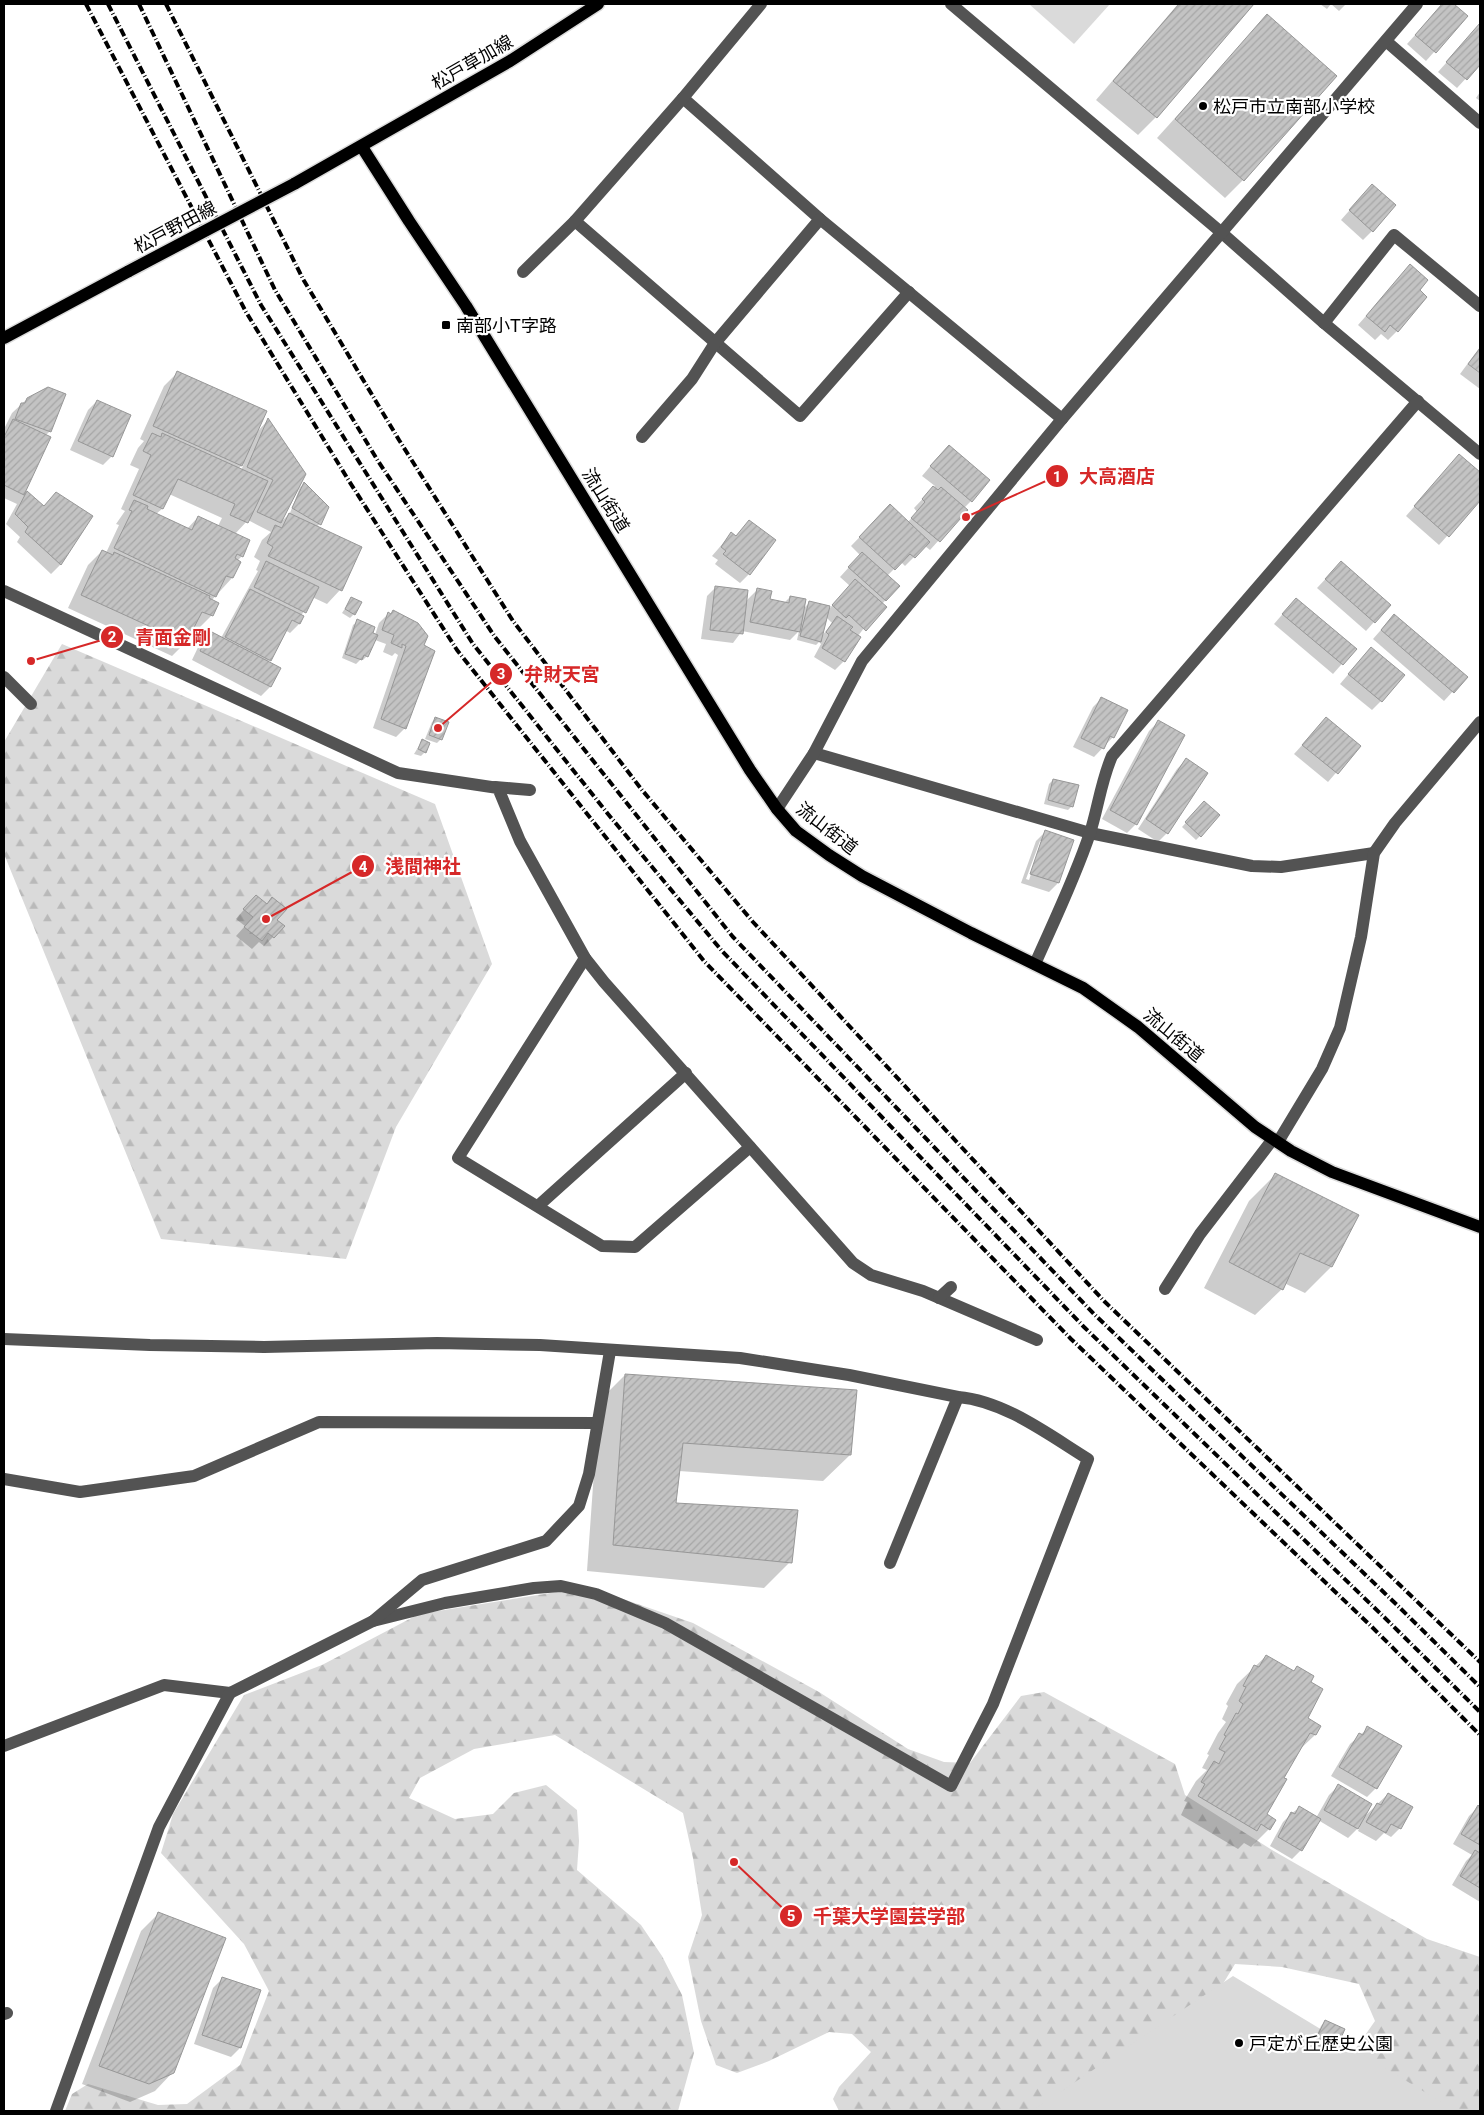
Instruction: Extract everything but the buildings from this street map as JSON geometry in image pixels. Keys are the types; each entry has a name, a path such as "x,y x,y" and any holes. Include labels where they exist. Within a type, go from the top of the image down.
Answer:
{"main road":[{"name":"松戸草加線","path":"362,147 510,61 598,4"},
{"name":"松戸野田線","path":"4,338 362,147"},
{"name":"流山街道","path":"362,147 471,315 750,770 777,809 796,831 862,876 1083,988 1138,1027 1254,1127 1275,1141 1332,1172 1480,1227"}],"street":[{"path":"522,272 575,222 683,98 761,4"},
{"path":"951,4 1480,454"},
{"path":"777,809 814,753 862,661 1062,419 1417,4"},
{"path":"1386,41 1480,123"},
{"path":"683,98 820,219 1062,419"},
{"path":"642,437 692,379 715,343 820,219"},
{"path":"575,222 800,416 909,292"},
{"path":"1324,323 1394,235 1480,306"},
{"path":"1034,964 1090,833 1106,768 1112,756 1418,401"},
{"path":"4,591 398,774 530,790"},
{"path":"4,677 31,704"},
{"path":"1166,1289 1200,1234 1275,1141 1322,1069 1340,1028 1361,937 1374,854 1395,823 1480,722"},
{"path":"814,753 1090,833 1252,866 1280,867 1374,854"},
{"path":"495,787 498,788 520,841 585,958 604,982 853,1263 871,1275 923,1291 1037,1340"},
{"path":"585,958 458,1158 602,1246 635,1247 750,1146"},
{"path":"538,1206 686,1073"},
{"path":"939,1298 951,1287"},
{"path":"4,1339 150,1345 264,1347 436,1343 540,1345 740,1358 849,1375 958,1397 974,1398 1015,1415 1088,1459 993,1704 951,1786 665,1623 596,1594 561,1586 534,1588 445,1604 373,1621"},
{"path":"4,1746 164,1685 230,1693 373,1621 422,1580 546,1541 579,1506 589,1474 610,1351"},
{"path":"890,1563 958,1397"},
{"path":"4,1479 80,1492 194,1476 319,1422 597,1423"},
{"path":"56,2111 159,1827 230,1693"}],"green space":[{"path":"1029,4 1110,4 1074,44"},
{"path":"62,644 435,804 492,964 396,1127 346,1259 161,1239 4,854 4,742"},
{"path":"588,1587 693,1623 819,1692 908,1749 944,1762 970,1763 1021,1696 1044,1692 1175,1764 1185,1795 1272,1850 1427,1939 1480,1957 1480,2111 1338,2111 1340,2071 1375,2021 1359,1984 1282,1967 1235,1964 1201,2020 1194,2111 839,2111 833,2099 839,2087 871,2052 852,2034 829,2032 769,2061 737,2073 716,2065 701,2021 688,1957 702,1915 693,1858 683,1813 555,1735 474,1749 420,1778 409,1798 455,1819 493,1814 514,1793 546,1785 577,1810 579,1841 577,1870 641,1925 662,1956 682,1995 694,2053 678,2111 65,2111 72,2094 88,2084 158,2105 187,2104 240,2065 269,1991 244,1944 161,1853 173,1814 244,1695 322,1665 419,1614"},
{"name":"戸定が丘歴史公園","path":"1233,1976 1456,2111 1032,2111"}],"railway":[{"path":"86,4 246,312 349,481 457,650 704,961 1071,1339 1372,1627 1480,1735"},
{"path":"108,4 261,305 473,644 608,814 722,951 1084,1327 1480,1712"},
{"path":"139,4 275,290 378,461 495,637 733,937 1094,1314 1480,1687"},
{"path":"166,4 303,279 399,440 513,621 642,790 753,922 1104,1301 1480,1662"}],"place":[{"name":"松戸市立南部小学校","path":"1203,106"},
{"name":"南部小T字路","path":"446,325"},
{"name":"大高酒店","path":"966,517"},
{"name":"青面金剛","path":"31,661"},
{"name":"弁財天宮","path":"438,728"},
{"name":"浅間神社","path":"266,919"},
{"name":"千葉大学園芸学部","path":"734,1862"},
{"name":"戸定が丘歴史公園","path":"1239,2043"}]}
